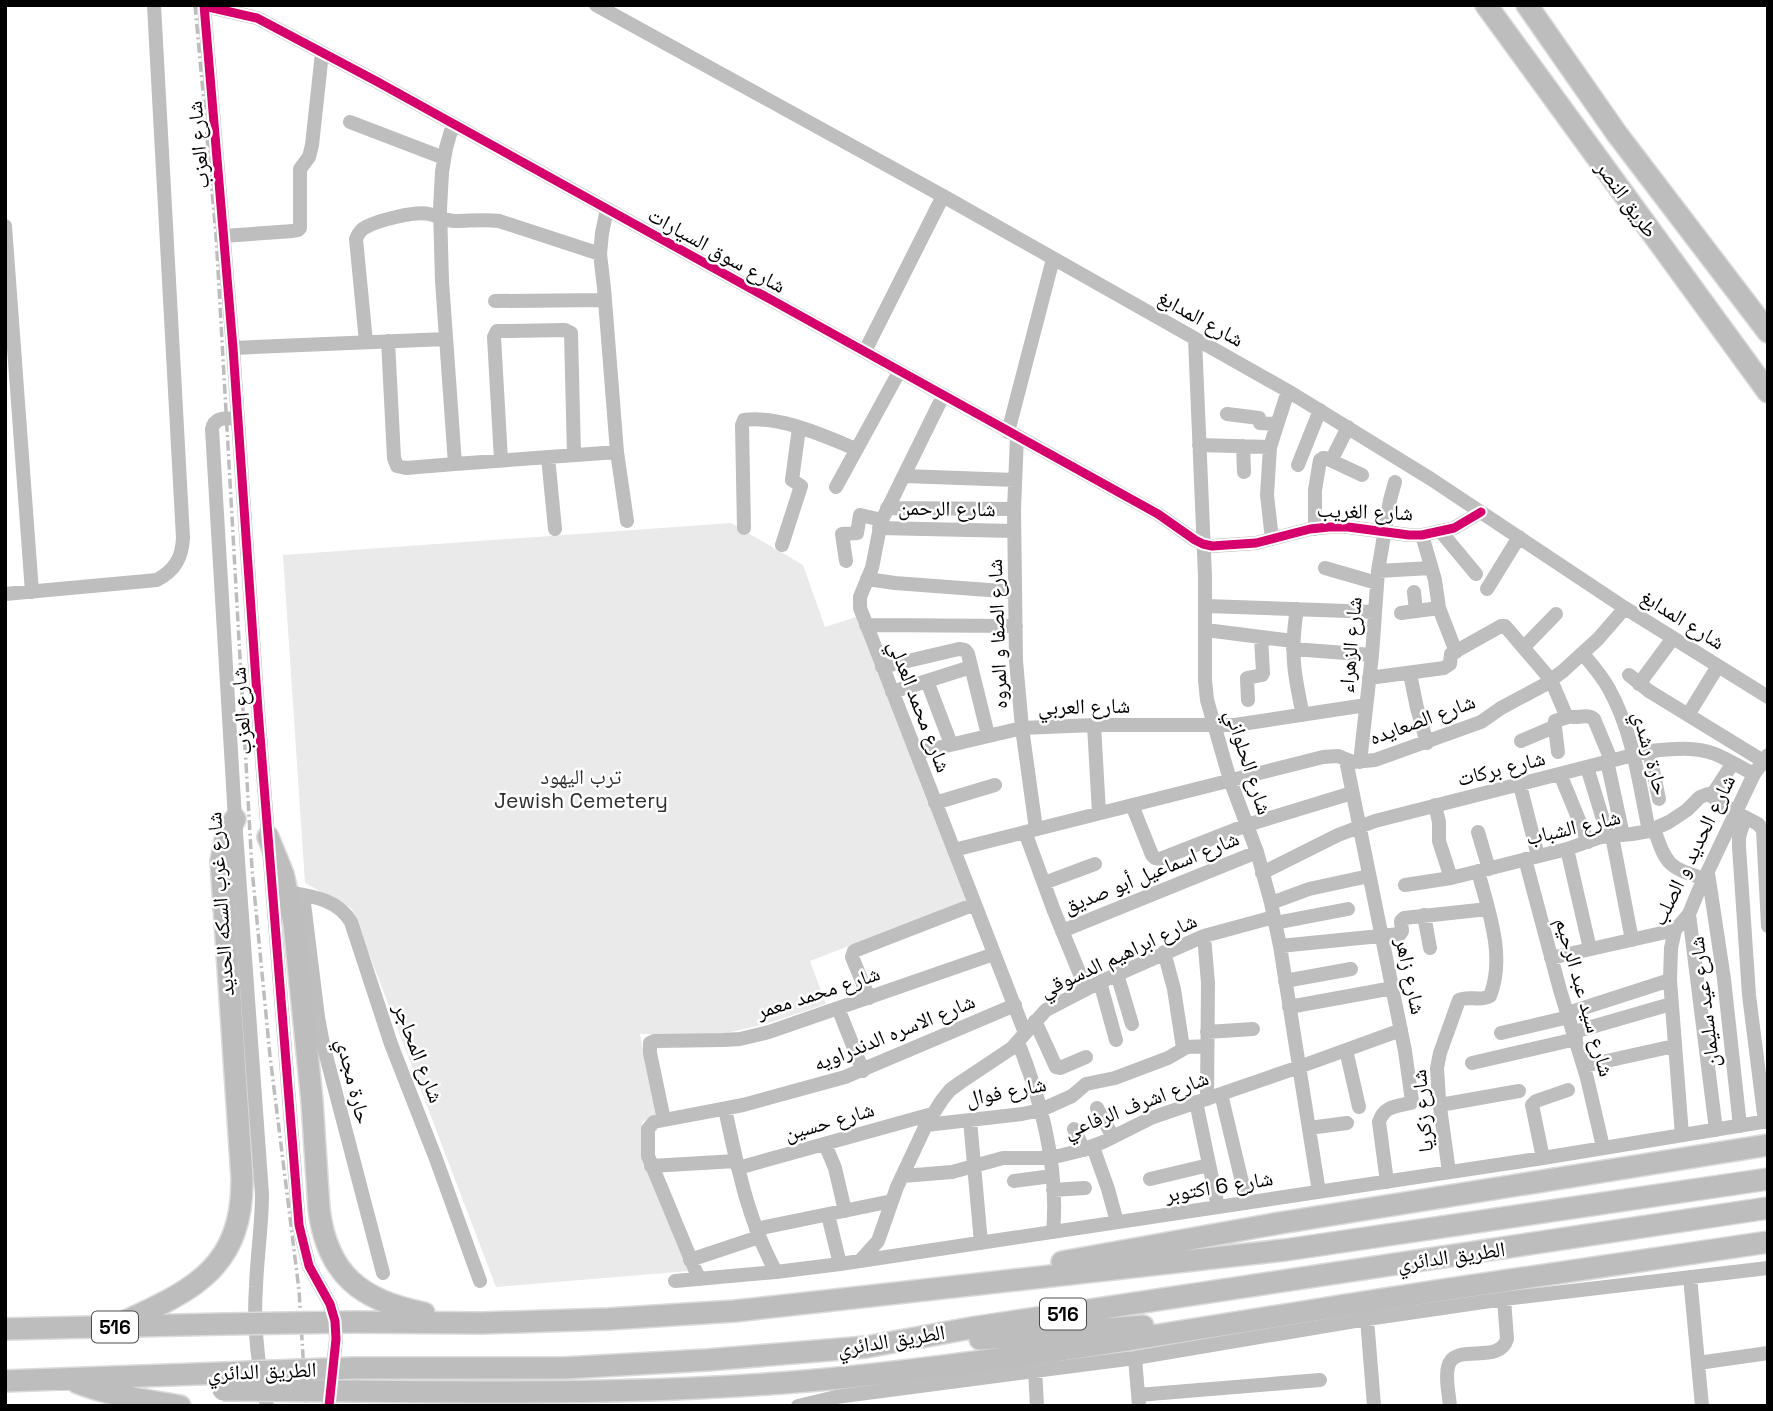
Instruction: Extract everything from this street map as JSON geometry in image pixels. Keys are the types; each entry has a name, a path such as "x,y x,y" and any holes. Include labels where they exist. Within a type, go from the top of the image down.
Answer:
{"highway":[{"name":"طريق النصر","path":"1486,5 1768,392"},
{"name":"طريق النصر","path":"1527,5 1617,134 1768,332"},
{"path":"113,1326 176,1297 201,1279 222,1257 233,1238 239,1219 243,1178 220,861 223,844 234,819"},
{"path":"268,837 283,874 294,923 312,1101 319,1209 321,1226 333,1258 343,1272 368,1295 383,1303 481,1323"},
{"path":"861,1297 1280,1223 1768,1145"},
{"name":"الطريق الدائري","path":"5,1329 608,1320 735,1311 1285,1250 1768,1179"},
{"name":"الطريق الدائري","path":"5,1381 183,1374 223,1382 354,1368 564,1368 866,1347 998,1323 1768,1209"},
{"path":"223,1382 356,1391 490,1393 619,1391 863,1376 1107,1344 1768,1242"},
{"path":"866,1347 1172,1324 1240,1322"},
{"path":"70,1379 114,1395 170,1404"},
{"path":"393,1406 432,1391"}],"street":[{"path":"5,594 157,580 169,573 183,551 154,5"},
{"name":"شارع المدابغ","path":"596,5 943,196 1288,391 1768,697"},
{"name":"شارع سوق السيارات","path":"204,6 227,8 257,18 323,52 1158,514 1203,544"},
{"name":"شارع العزب","path":"204,6 233,348 268,837"},
{"path":"223,236 293,231 300,228 300,169 309,157 312,145 323,52"},
{"path":"350,122 444,158"},
{"path":"453,124 442,172 440,218 455,464"},
{"path":"865,351 943,196"},
{"path":"607,209 600,254 617,452 627,521"},
{"path":"366,342 356,239 365,227 406,215 430,214 453,221 484,219 499,221 600,254"},
{"path":"5,226 12,412 32,592"},
{"name":"شارع الصفا و المروه","path":"1053,259 1013,434 1016,661 1030,830 1044,883 1062,930 1093,985 1116,1040"},
{"path":"495,301 605,300"},
{"path":"500,460 494,337 497,331 565,330 571,333 574,455"},
{"path":"233,348 446,339"},
{"name":"شارع الحلواني","path":"1195,339 1207,699 1273,914 1320,1192"},
{"path":"388,341 394,458 397,466 407,468 617,452"},
{"path":"835,487 899,372"},
{"path":"1272,539 1267,495 1270,447 1288,391"},
{"name":"شارع محمد العدلي","path":"943,396 883,519 874,562 859,601 882,667 1026,1032"},
{"path":"1298,465 1320,410"},
{"path":"1227,414 1259,418 1260,423 1277,424"},
{"name":"شارع غرب السكه الحديد","path":"237,418 218,420 212,429 234,819 262,1194 255,1320 267,1406"},
{"path":"744,528 743,421 748,419 777,422 856,449"},
{"path":"1330,460 1348,427"},
{"path":"782,545 801,486 792,480 799,428"},
{"path":"1199,445 1270,447"},
{"path":"1243,446 1244,472"},
{"path":"548,457 555,528"},
{"path":"1315,528 1315,490 1320,460 1330,460 1362,475"},
{"path":"904,476 1015,480"},
{"name":"شارع الزهراء","path":"1353,761 1366,705 1377,577 1395,482"},
{"path":"846,561 842,534 858,532 860,515 883,519 1014,509"},
{"name":"شارع الغريب","path":"1203,544 1212,546 1256,542 1315,528 1348,527 1422,535 1441,532 1481,512"},
{"name":"شارع الرحمن","path":"883,519 1014,531"},
{"path":"1441,532 1476,574"},
{"path":"1422,535 1436,583 1439,608 1456,652"},
{"path":"1487,589 1520,537"},
{"path":"1325,568 1377,577 1431,568"},
{"path":"867,579 1015,592"},
{"path":"1414,592 1409,612 1439,608"},
{"path":"1206,606 1375,612"},
{"name":"شارع الصعايده","path":"954,850 1323,757 1338,756 1353,761 1384,758 1427,743 1481,722 1551,680 1583,653 1625,608"},
{"path":"1297,609 1293,671 1303,715"},
{"path":"1524,647 1556,614"},
{"path":"866,625 1016,626"},
{"path":"1369,678 1447,667 1451,655 1503,626 1507,627 1551,680 1568,717"},
{"path":"1206,630 1372,655"},
{"path":"1248,700 1247,678 1262,676 1263,673 1261,637"},
{"path":"1673,638 1634,680 1766,760"},
{"path":"882,667 963,649 969,659 988,735"},
{"name":"حارة رشدي","path":"1583,653 1608,687 1628,733 1651,830 1664,856 1668,863 1681,871 1707,876"},
{"path":"892,692 927,681 969,659"},
{"path":"1688,715 1718,666"},
{"path":"1410,674 1427,743"},
{"path":"927,681 951,744"},
{"name":"شارع العربي","path":"916,753 1022,728 1094,725 1214,726 1366,705"},
{"path":"1558,752 1555,721 1568,717 1592,717 1609,761 1615,836 1632,940"},
{"path":"1094,725 1099,813"},
{"path":"1521,741 1555,727"},
{"name":"شارع بركات","path":"1262,873 1359,826 1649,751 1688,748 1716,754 1754,775"},
{"path":"1649,751 1659,799"},
{"name":"شارع الحديد و الصلب","path":"1682,1135 1670,980 1671,948 1675,930 1689,914 1740,815 1754,775 1766,760"},
{"name":"شارع زاهر","path":"1353,761 1352,793 1401,1030 1411,1103"},
{"path":"1733,763 1712,795 1758,824 1764,834 1768,926"},
{"path":"1587,766 1615,836"},
{"path":"1560,774 1588,842"},
{"path":"935,803 995,785"},
{"name":"شارع سيد عبد الرحيم","path":"1520,785 1552,958 1584,1066 1603,1147"},
{"path":"1132,805 1152,855 1158,859 1247,825 1352,793"},
{"name":"شارع الشباب","path":"1405,885 1451,878 1588,842 1651,830 1678,816 1700,797 1712,795"},
{"path":"1435,806 1439,822 1439,841 1451,878"},
{"path":"1740,815 1744,942 1767,1121"},
{"name":"شارع زكريا","path":"1449,1172 1436,1076 1438,1060 1457,1004 1462,998 1482,999 1492,993 1496,946 1488,909 1478,832"},
{"path":"1567,849 1590,949"},
{"name":"شارع اسماعيل أبو صديق","path":"1062,930 1256,852"},
{"path":"1044,883 1095,864"},
{"path":"1273,914 1309,889 1369,876"},
{"name":"شارع عيد سليمان","path":"1707,876 1724,979 1740,1126"},
{"path":"288,893 299,1225 309,1266 330,1304 335,1321 336,1339 329,1406"},
{"name":"حارة مجدي","path":"288,893 323,1044 383,1273"},
{"name":"شارع المحاجر","path":"288,893 320,898 336,905 345,912 351,922 391,1044 480,1280"},
{"path":"869,998 852,957 854,951 975,904"},
{"path":"1273,914 1348,909"},
{"path":"1280,946 1401,933 1401,921 1404,918 1488,909"},
{"name":"شارع ابراهيم الدسوقي","path":"860,1261 878,1241 892,1201 929,1120 950,1090 1002,1056 1046,1010 1093,985 1204,936 1273,914"},
{"path":"1689,914 1716,1130"},
{"path":"1424,915 1430,948"},
{"path":"1552,958 1675,930"},
{"path":"1204,936 1207,964 1209,1165 1218,1207"},
{"path":"1164,953 1174,989 1183,1048"},
{"name":"شارع محمد معمر","path":"664,1120 650,1043 658,1040 740,1039 769,1032 995,954"},
{"path":"1284,981 1351,969"},
{"path":"1117,974 1132,1024"},
{"path":"1501,1033 1568,1015 1670,980"},
{"path":"1289,1007 1392,988"},
{"path":"1472,1063 1575,1036 1671,1004"},
{"name":"شارع الاسره الدندراويه","path":"664,1120 725,1109 821,1085 863,1071 1015,1005"},
{"path":"838,1008 863,1071"},
{"name":"شارع فوال","path":"929,1120 970,1120 1041,1110 1072,1096 1086,1084 1115,1079 1207,1039 1253,1029"},
{"name":"شارع اشرف الرفاعي","path":"903,1176 951,1172 1011,1157 1051,1158 1088,1148 1138,1124 1401,1030"},
{"path":"1026,1032 1055,1067 1060,1068 1086,1057"},
{"path":"1026,1032 1051,1158 1055,1214 1053,1232"},
{"path":"1584,1066 1674,1046"},
{"path":"1346,1050 1359,1107"},
{"path":"1544,1158 1532,1105 1536,1101 1568,1090"},
{"path":"1387,1181 1380,1122 1386,1110 1411,1103 1519,1091"},
{"path":"1208,1098 1247,1203"},
{"path":"1097,1108 1113,1137"},
{"path":"725,1109 737,1165 758,1233 776,1272"},
{"path":"664,1120 654,1122 648,1129 648,1156 699,1279"},
{"name":"شارع حسين","path":"651,1166 737,1165 929,1120"},
{"path":"970,1120 981,1243"},
{"name":"شارع 6 اكتوبر","path":"675,1281 840,1264 1544,1158 1767,1121"},
{"path":"1309,1128 1348,1123"},
{"path":"1074,1129 1105,1179 1116,1222"},
{"path":"825,1144 835,1168 845,1211"},
{"path":"1150,1179 1209,1165"},
{"path":"1014,1181 1085,1188"},
{"path":"691,1260 758,1233 892,1201"},
{"path":"828,1215 840,1264"},
{"path":"798,1406 1035,1370 1135,1358 1504,1299 1768,1268"},
{"path":"1690,1277 1702,1406"},
{"path":"1450,1406 1448,1366 1451,1360 1456,1356 1496,1351 1505,1345 1507,1339 1504,1299"},
{"path":"1367,1320 1374,1406"},
{"path":"1698,1363 1768,1353"},
{"path":"1135,1358 1139,1400 1320,1380"},
{"path":"1035,1370 1037,1406"}],"green space":[{"name":"ترب اليهود Jewish Cemetery","path":"731,523 803,565 825,627 856,617 966,901 810,961 826,1004 766,1024 722,1034 640,1034 656,1115 642,1122 648,1165 689,1271 496,1287 352,909 305,883 283,555"}],"railway":[{"path":"195,5 216,235 252,869 270,1056 299,1290 306,1406"}],"cycle path":[{"path":"204,5 233,348 258,710 299,1225 309,1266 330,1304 335,1321 336,1339 329,1406"},
{"path":"204,6 257,18 376,81 1158,514 1203,544 1212,546 1256,543 1310,529 1329,527 1422,535 1454,528 1481,512"}]}
